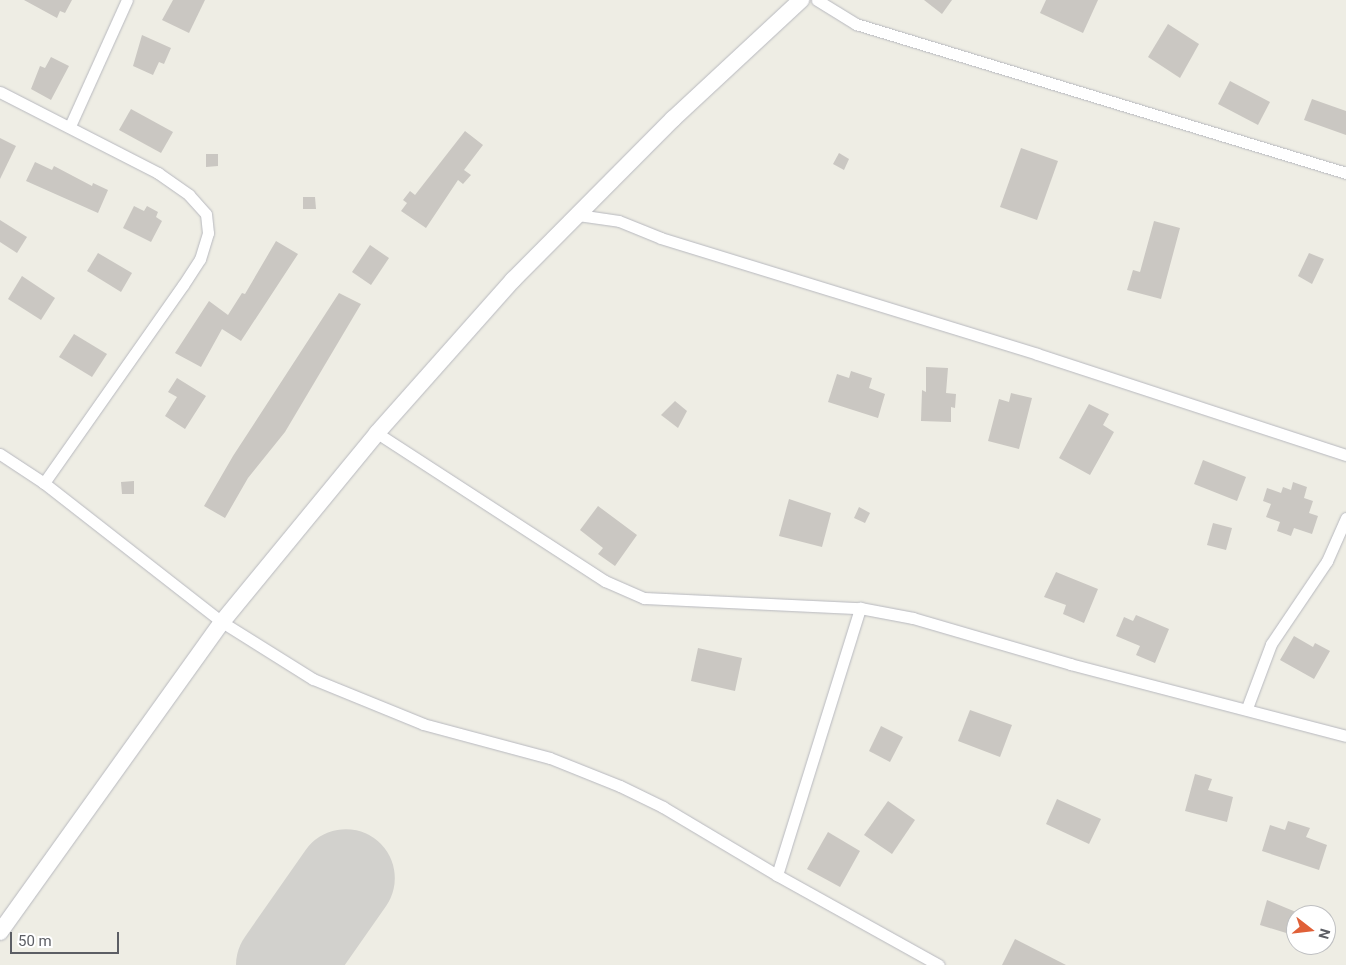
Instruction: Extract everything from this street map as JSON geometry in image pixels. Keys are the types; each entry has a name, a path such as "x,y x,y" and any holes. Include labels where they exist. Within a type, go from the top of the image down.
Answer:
{"main road":[{"path":"0,932 222,622 377,434 513,280 673,119 801,0"}],"street":[{"path":"70,126 127,0"},
{"path":"817,0 856,24 1346,173"},
{"path":"0,92 70,126 158,174 189,195 206,214 208,233 200,259 44,484"},
{"path":"578,214 618,221 661,238 1037,354 1346,456"},
{"path":"377,434 605,581 644,598 860,608 913,618 1070,664 1247,708 1346,736"},
{"path":"0,454 44,484 222,622 313,678 362,700 424,724 550,758 620,786 663,807 777,875 939,965"},
{"path":"1247,708 1271,644 1327,561 1346,518"},
{"path":"777,875 860,608"}],"building":[{"path":"24,0 72,0 65,13 60,11 57,18"},
{"path":"173,0 205,0 189,33 162,20"},
{"path":"924,0 952,0 942,14"},
{"path":"1046,0 1098,0 1083,33 1040,13"},
{"path":"1168,24 1199,44 1180,78 1148,57"},
{"path":"142,35 171,48 164,64 159,62 153,75 133,66"},
{"path":"51,57 69,66 51,100 31,89 40,66 45,68"},
{"path":"1230,81 1270,102 1258,125 1218,104"},
{"path":"1312,99 1346,111 1346,135 1304,120"},
{"path":"131,109 173,132 161,153 119,130"},
{"path":"465,131 483,145 464,170 471,175 463,184 458,180 426,228 401,211 407,203 403,200 410,191 415,195"},
{"path":"0,138 16,146 0,179"},
{"path":"1021,148 1058,161 1037,220 1000,207"},
{"path":"839,153 849,159 844,170 833,164"},
{"path":"206,154 218,154 218,166 206,167"},
{"path":"35,162 52,170 54,166 92,186 93,183 108,190 98,213 26,181"},
{"path":"303,197 315,197 316,209 303,209"},
{"path":"134,206 144,211 147,206 158,212 156,217 162,221 151,242 123,228"},
{"path":"0,220 27,237 17,253 0,242"},
{"path":"1154,221 1180,228 1161,299 1127,290 1133,270 1140,272"},
{"path":"276,241 298,254 241,341 222,329 201,367 175,353 209,301 228,315 242,293 245,294"},
{"path":"370,245 389,258 371,285 352,272"},
{"path":"98,253 132,273 121,292 87,271"},
{"path":"1309,253 1324,259 1312,284 1298,276"},
{"path":"22,276 55,298 41,320 8,299"},
{"path":"339,293 361,304 285,432 248,478 225,518 204,506 233,456"},
{"path":"74,334 107,354 92,377 59,357"},
{"path":"926,367 948,368 946,393 956,394 955,408 951,407 951,422 921,421 922,390 926,392"},
{"path":"851,371 872,378 869,388 885,394 878,418 828,402 837,374 849,378"},
{"path":"177,378 206,396 185,429 165,416 177,397 168,392"},
{"path":"1011,393 1032,398 1019,449 988,441 999,399 1009,402"},
{"path":"675,401 687,411 678,428 661,415"},
{"path":"1089,404 1109,414 1103,425 1114,432 1090,475 1059,458"},
{"path":"1203,460 1246,477 1237,501 1194,484"},
{"path":"134,481 134,494 122,494 121,482"},
{"path":"1293,482 1307,487 1304,498 1313,501 1309,513 1318,516 1312,534 1294,528 1291,536 1277,531 1280,522 1266,517 1271,504 1263,501 1267,488 1281,493 1283,487 1291,490"},
{"path":"789,499 831,513 822,547 779,536"},
{"path":"598,506 637,535 615,566 598,554 603,548 580,530"},
{"path":"859,507 870,513 865,523 854,518"},
{"path":"1213,523 1232,528 1226,550 1207,545"},
{"path":"1056,572 1098,589 1084,623 1063,614 1066,605 1044,597"},
{"path":"1136,615 1169,629 1155,663 1136,655 1140,646 1116,636 1124,617 1133,621"},
{"path":"1294,636 1313,647 1315,643 1330,651 1314,679 1280,660"},
{"path":"698,648 742,658 735,691 691,681"},
{"path":"970,710 1012,725 1000,757 958,741"},
{"path":"881,726 903,737 890,762 869,751"},
{"path":"1195,774 1212,779 1208,790 1233,797 1227,822 1185,811"},
{"path":"1057,799 1101,819 1089,844 1046,824"},
{"path":"888,801 915,820 892,854 864,835"},
{"path":"1288,821 1310,828 1306,837 1327,845 1319,870 1262,851 1270,825 1285,830"},
{"path":"828,832 860,851 840,887 807,869"},
{"path":"1267,900 1286,908 1286,933 1260,925"},
{"path":"1015,939 1066,965 1002,965"}],"runway":[{"path":"285,965 346,878"}]}
